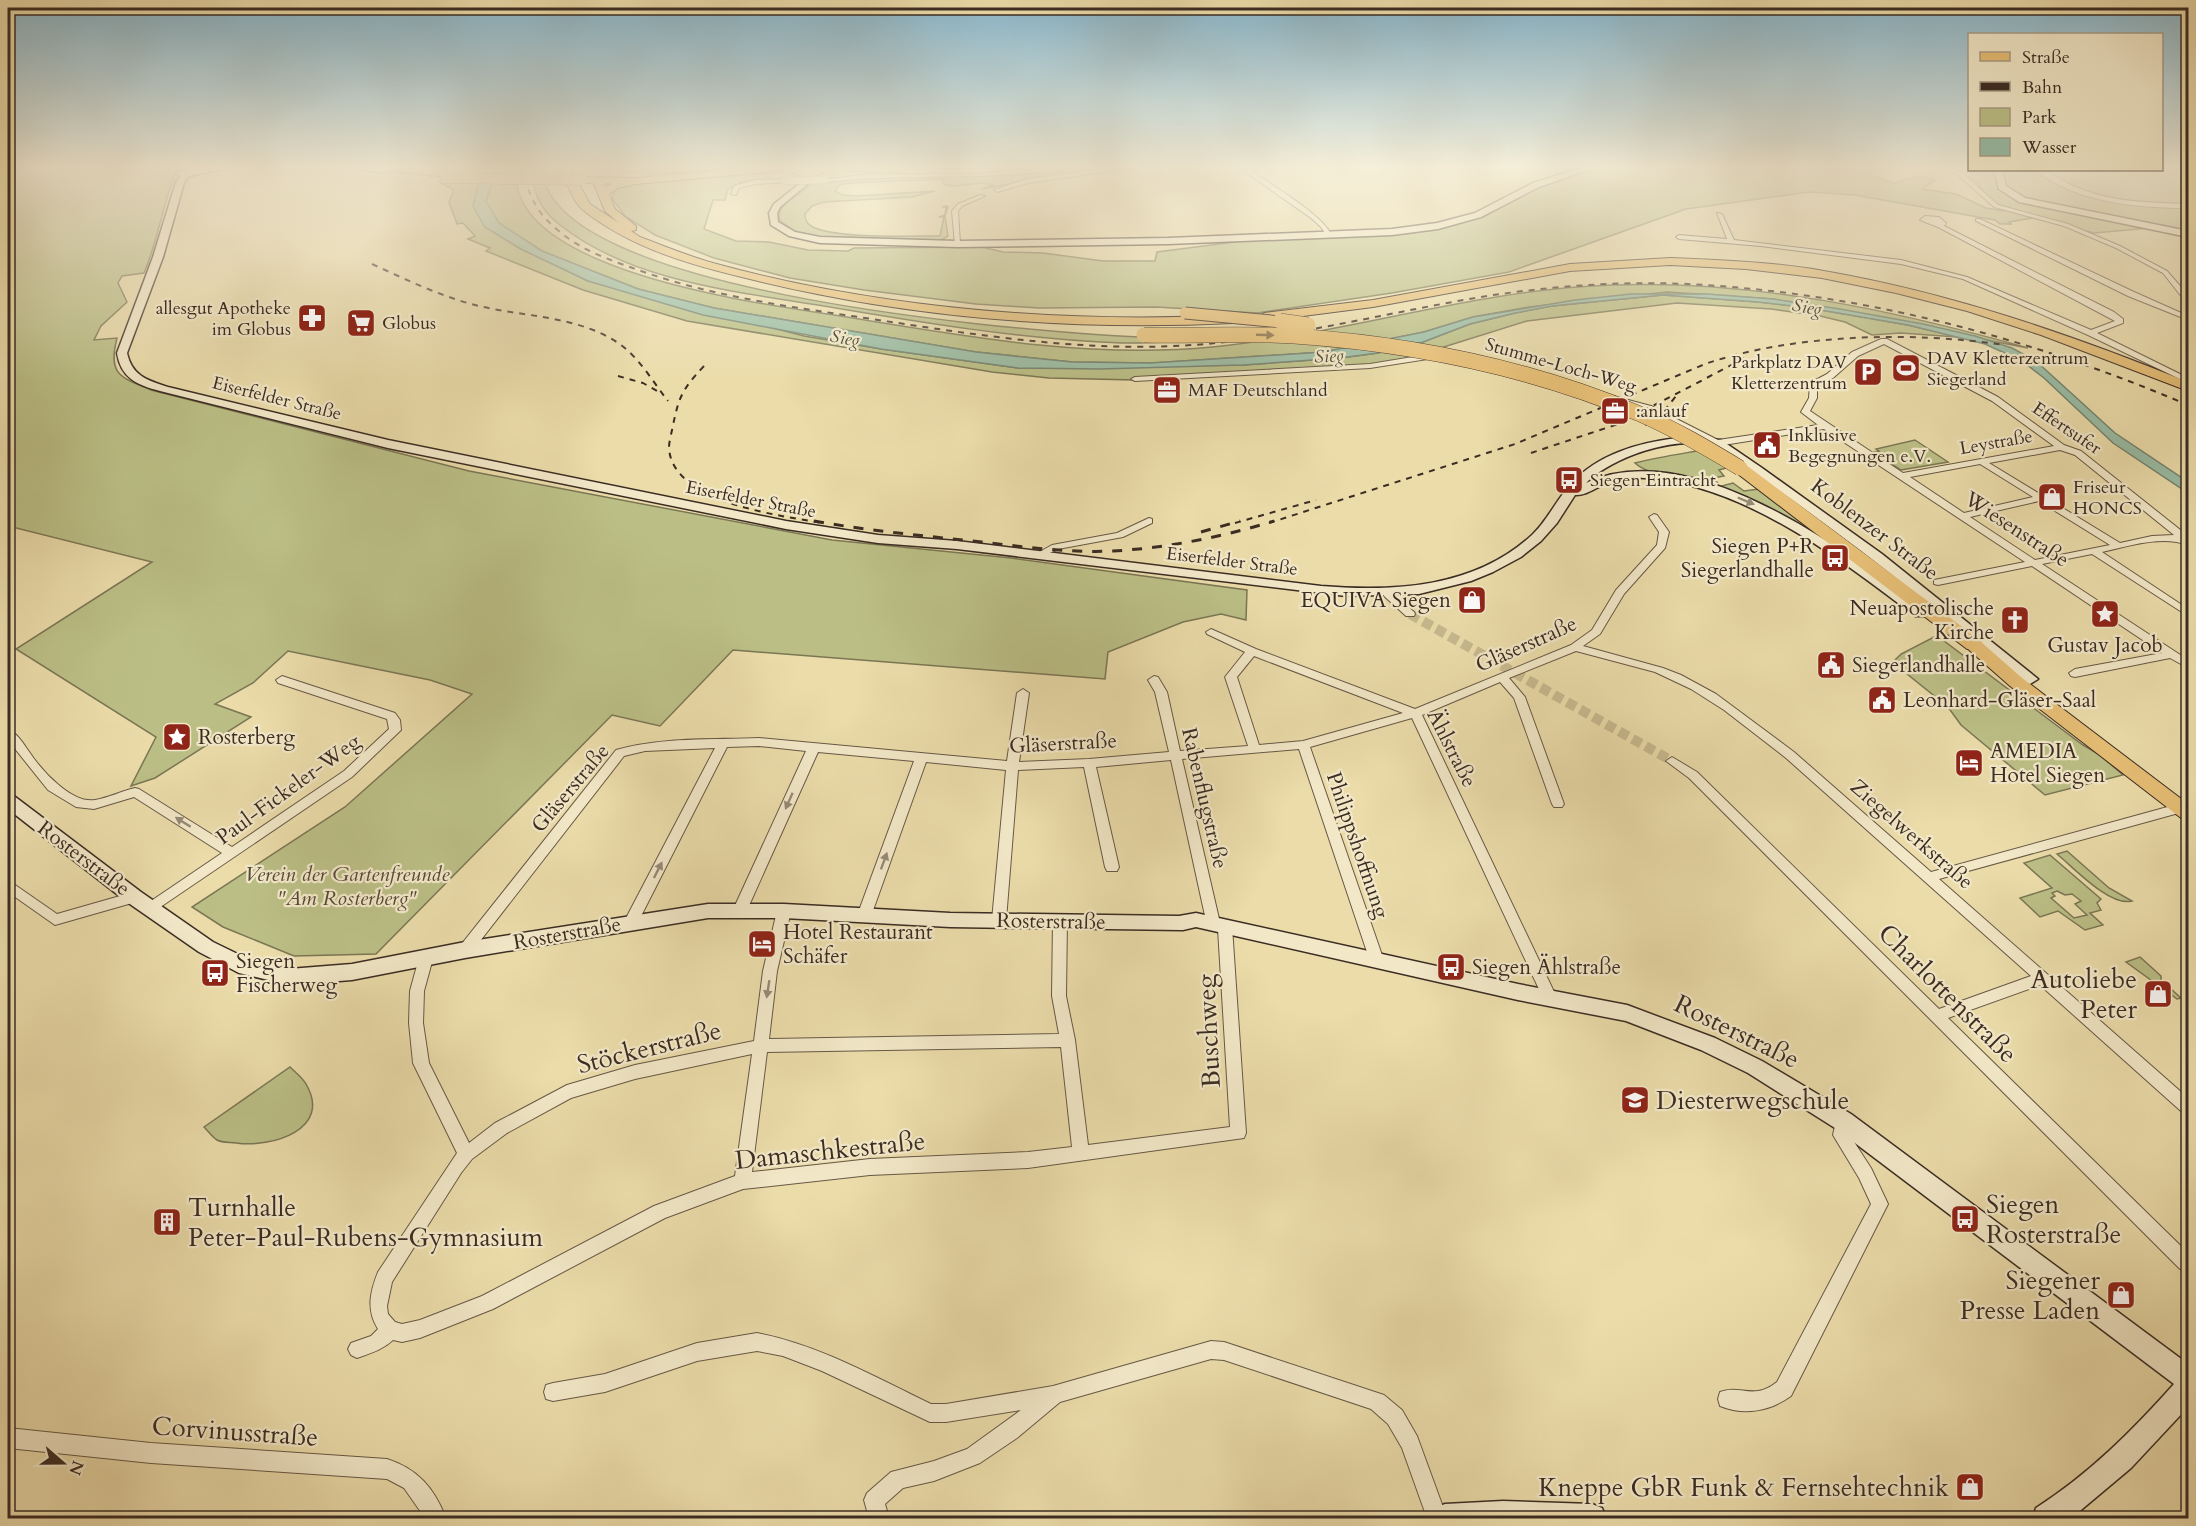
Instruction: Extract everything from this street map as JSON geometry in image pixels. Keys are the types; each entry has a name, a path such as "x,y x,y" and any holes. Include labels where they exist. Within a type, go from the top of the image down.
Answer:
{"highway":[{"path":"613,237 632,247 702,271 823,297 1048,327 1144,334 1251,334 1319,338 1397,347 1473,362"},
{"path":"631,237 675,256 752,277 849,295 964,310 1102,321 1213,320 1287,315 1562,273 1637,266 1720,268 1808,277 1876,289 1968,313 2086,352 2188,392"},
{"path":"649,237 690,256 752,277"},
{"path":"945,314 1100,326 1232,325 1294,320 1359,311 1556,269 1613,263 1707,263 1796,272 1878,286 1972,310 2083,346 2188,387"},
{"path":"964,310 1185,313 1266,319 1335,329 1434,351 1597,399 1643,416 1697,441 1740,468 1974,645"}],"main road":[{"name":"Eiserfelder Straße","path":"164,237 122,353 123,368 144,383 388,444 762,520 878,539 1039,555 1321,590 1388,594 1419,590 1458,580 1511,557 1550,525 1575,486 1600,464 1619,455 1683,441 1696,440 1718,444"},
{"path":"809,237 829,241 957,244 1156,242 1274,237"},
{"path":"1670,418 1682,430 1683,441"},
{"name":"Eiserfelder Straße","path":"1564,504 1594,477 1630,462 1665,452 1718,444"},
{"name":"Koblenzer Straße","path":"1718,444 1758,470 1916,587 2023,681"},
{"path":"1638,450 1631,455 1630,462 1649,475"},
{"name":"Koblenzer Straße","path":"1578,492 1600,481 1621,475 1649,475 1674,478 1722,492 1765,509 1845,557 2023,681"},
{"name":"Koblenzer Straße","path":"1974,645 2187,807"},
{"name":"Rosterstraße","path":"8,800 134,897 153,908 206,947 246,967 289,977 352,972 465,950 708,911 784,911 864,916 1183,923 1186,927 1195,929 1220,926 1627,1013 1690,1036 1755,1067 1843,1121 2188,1379"},
{"path":"2046,1518 2066,1506 2111,1469 2188,1388"},
{"path":"1445,1518 1503,1515 1592,1518"}],"street":[{"path":"957,237 957,244"},
{"path":"1682,237 1799,248 1927,268 1994,289 2091,333 2188,381"},
{"path":"1729,237 1731,241"},
{"path":"1962,237 2111,314 2120,321 2091,333"},
{"path":"2014,237 2131,294 2188,318"},
{"path":"2097,237 2165,272 2188,299"},
{"name":"Wiesenstraße","path":"1884,341 1855,354 1830,376 1813,386 1813,398 1805,412 2188,665"},
{"name":"Effertsufer","path":"1884,341 1995,399 2061,447 2078,453 2187,540"},
{"name":"Stumme-Loch-Weg","path":"1135,379 1370,366 1434,355 1456,355 1518,368 1637,404 1670,418 1718,444"},
{"path":"1718,444 1825,426"},
{"name":"Leystraße","path":"1900,476 2061,447"},
{"path":"1982,462 2117,545"},
{"path":"1962,516 2042,498"},
{"name":"Gläserstraße","path":"465,950 620,753 645,747 759,742 1012,766 1089,763 1303,745 1415,712 1575,647 1596,632 1620,592 1662,546 1664,532 1654,517"},
{"path":"1039,555 1055,547 1120,535 1149,521"},
{"path":"1938,582 2152,539 2187,540"},
{"path":"2093,550 2188,613"},
{"path":"1388,594 1410,614"},
{"name":"Ählstraße","path":"1210,632 1252,651 1415,712 1550,998"},
{"name":"Ziegelwerkstraße","path":"1575,647 1659,670 1694,685 1791,755 2188,1107"},
{"path":"1252,651 1232,677 1255,749"},
{"path":"2075,673 2172,654"},
{"path":"1502,677 1520,697 1558,804"},
{"name":"Paul-Fickeler-Weg","path":"153,908 348,774 395,730 394,720 391,717 282,680"},
{"name":"Rabenflugstraße","path":"1154,680 1161,692 1175,756 1220,926"},
{"path":"999,920 1012,766 1023,693"},
{"name":"Rosterstraße","path":"8,734 44,778 67,797 80,804 94,805 135,792 232,853"},
{"path":"631,922 724,742"},
{"name":"Philippshoffnung","path":"1303,745 1376,958"},
{"path":"740,910 814,747"},
{"path":"864,916 921,758"},
{"name":"Charlottenstraße","path":"1672,761 1693,775 2186,1263"},
{"path":"1089,763 1112,867"},
{"path":"1929,877 2187,807"},
{"path":"8,885 55,920 134,897"},
{"path":"743,1181 770,971 784,911"},
{"path":"1060,921 1059,996 1068,1040 1081,1154"},
{"name":"Buschweg","path":"1220,926 1238,1133"},
{"path":"426,958 417,991 416,1023 421,1063 466,1154"},
{"path":"1937,1016 2043,978"},
{"name":"Stöckerstraße","path":"390,1330 381,1323 378,1311 378,1297 384,1278 466,1154 501,1128 567,1092 635,1072 759,1046 1068,1040"},
{"path":"1727,1399 1749,1402 1772,1400 1784,1389 1880,1204 1865,1173 1841,1135 1843,1121"},
{"name":"Damaschkestraße","path":"390,1330 402,1333 420,1329 488,1303 660,1212 743,1181 870,1167 1028,1160 1238,1133"},
{"path":"357,1349 376,1343 390,1330"},
{"path":"553,1392 605,1383 697,1352 758,1342 783,1347 826,1363 930,1413 946,1413 1053,1395 1211,1350 1250,1359 1377,1402 1395,1418 1410,1443 1437,1518"},
{"path":"879,1518 874,1500 898,1479 934,1471 973,1456 1010,1431 1053,1395"},
{"name":"Corvinusstraße","path":"8,1438 151,1453 387,1469 407,1476 418,1488 436,1518"}],"green space":[{"name":"Verein der Gartenfreunde \"Am Rosterberg\"","path":"8,237 156,237 144,273 122,276 118,283 127,302 101,326 94,340 117,338 115,367 124,377 151,390 469,471 832,540 1011,558 1247,590 1246,620 1221,614 1183,622 1108,652 1105,679 733,650 660,726 612,715 376,954 294,956 223,927 192,907 345,807 472,694 430,680 288,651 253,683 215,704 251,717 155,778 131,786 156,737 16,649 152,562 8,526"},
{"path":"502,237 588,281 804,336 1018,368 1243,365 1340,358 1378,353 1423,342 1470,324 1515,313 1552,306 1663,295 1809,308 1908,325 1957,337 1901,333 1872,335 1845,322 1820,316 1771,309 1677,303 1527,321 1399,361 1370,366 1135,380 1049,378 992,372 687,321 583,290 486,251 490,248 468,239"},
{"path":"520,237 558,237 593,257 646,277 702,292 932,331 1072,348 1165,350 1212,347 1262,341 1462,303 1562,288 1666,285 1718,287 1823,300 1926,321 2028,348 1773,299 1667,292 1529,307 1473,317 1424,332 1324,352 1151,363 1072,362 976,352 714,308 638,289 542,251"},
{"path":"578,237 605,237 615,244 693,273 786,295 884,312 1052,331 1118,336 1221,339 1121,343 1083,341 1007,334 931,323 683,281 618,259"},
{"path":"661,237 726,237 736,241 769,242 808,250 982,247 1003,252 1043,253 1103,261 1155,261 1157,252 1250,240 1319,237 1607,237 1509,272 1392,293 1257,313 1156,307 1039,308 976,304 864,290 790,278 714,258"},
{"path":"817,237 946,237 941,240"},
{"path":"1915,440 1948,462 1901,470 1874,452 1879,451 1876,449"},
{"path":"1703,450 1730,467 1719,470 1724,476 1713,478 1717,482 1713,483 1718,487 1733,483 1744,491 1759,489 1827,541 1757,506 1683,478 1646,470 1635,463"},
{"path":"1934,637 1940,638 2083,745 2100,755 2123,775 2045,795 1961,725 1948,707 1896,665 1895,660 1901,654"},
{"path":"2067,851 2109,888 2132,901 2113,898 2093,885 2057,854"},
{"path":"2050,855 2101,899 2097,903 2101,910 2090,913 2103,925 2085,930 2058,911 2040,917 2020,898 2052,888 2024,863","holes":["2057,891 2065,895 2072,894 2081,901 2075,904 2087,915 2074,918 2051,898 2055,896 2052,893"]},
{"path":"2140,957 2181,998 2177,999 2126,962"},
{"path":"290,1067 306,1084 312,1100 311,1113 305,1124 294,1133 281,1139 250,1144 217,1140 204,1127"}],"water":[{"name":"Sieg","path":"502,237 521,237 542,251 638,289 714,308 976,352 1072,362 1151,363 1324,352 1424,332 1473,317 1575,300 1631,294 1707,294 1773,299 1923,324 1975,336 2012,348 2036,361 2115,433 2188,482 2188,493 2113,443 2044,378 2022,361 1985,344 1908,325 1809,308 1663,295 1552,306 1515,313 1470,324 1423,342 1378,353 1340,358 1243,365 1100,369 1018,368 881,349 703,315 588,281"}],"tunnel":[{"path":"1410,614 1672,761"}],"railway":[{"path":"568,237 593,252 657,276 740,298 937,329 1022,340 1107,346 1150,347 1230,342 1304,331 1450,302 1562,287 1663,283 1753,289 1817,297 1943,322 2067,359 2188,405"},
{"path":"372,264 425,288 465,302 571,323 605,335 634,357 668,401"},
{"path":"1269,523 1515,444 1705,364 1739,354 1776,346 1853,338 1931,338 2004,345"},
{"path":"1531,453 1618,424 1745,358"},
{"path":"704,366 686,388 677,409 669,448 675,467 689,482 708,494 732,504 823,523"},
{"path":"618,376 643,383 657,391"},
{"path":"1645,425 1660,416 1676,396"},
{"path":"1235,523 1316,500"},
{"path":"814,521 1031,548 1097,551 1133,550 1174,544 1214,537 1274,521"},
{"path":"1201,532 1240,521"}],"place":[{"name":"allesgut Apotheke im Globus","path":"312,318"},
{"name":"Globus","path":"361,323"},
{"name":"DAV Kletterzentrum Siegerland","path":"1906,368"},
{"name":"Parkplatz DAV Kletterzentrum","path":"1868,372"},
{"name":"MAF Deutschland","path":"1167,390"},
{"name":":anlauf","path":"1615,411"},
{"name":"Inklusive Begegnungen e.V.","path":"1767,445"},
{"name":"Siegen Eintracht","path":"1569,480"},
{"name":"Friseur HONCS","path":"2052,497"},
{"name":"Siegen P+R Siegerlandhalle","path":"1835,558"},
{"name":"EQUIVA Siegen","path":"1472,600"},
{"name":"Gustav Jacob","path":"2105,614"},
{"name":"Neuapostolische Kirche","path":"2015,620"},
{"name":"Siegerlandhalle","path":"1831,665"},
{"name":"Leonhard-Gläser-Saal","path":"1882,700"},
{"name":"Rosterberg","path":"177,737"},
{"name":"AMEDIA Hotel Siegen","path":"1969,763"},
{"name":"Hotel Restaurant Schäfer","path":"762,944"},
{"name":"Siegen Ählstraße","path":"1451,967"},
{"name":"Siegen Fischerweg","path":"215,973"},
{"name":"Autoliebe Peter","path":"2158,994"},
{"name":"Diesterwegschule","path":"1635,1100"},
{"name":"Siegen Rosterstraße","path":"1965,1219"},
{"name":"Turnhalle Peter-Paul-Rubens-Gymnasium","path":"167,1222"},
{"name":"Siegener Presse Laden","path":"2121,1295"},
{"name":"Kneppe GbR Funk & Fernsehtechnik","path":"1970,1487"}]}
